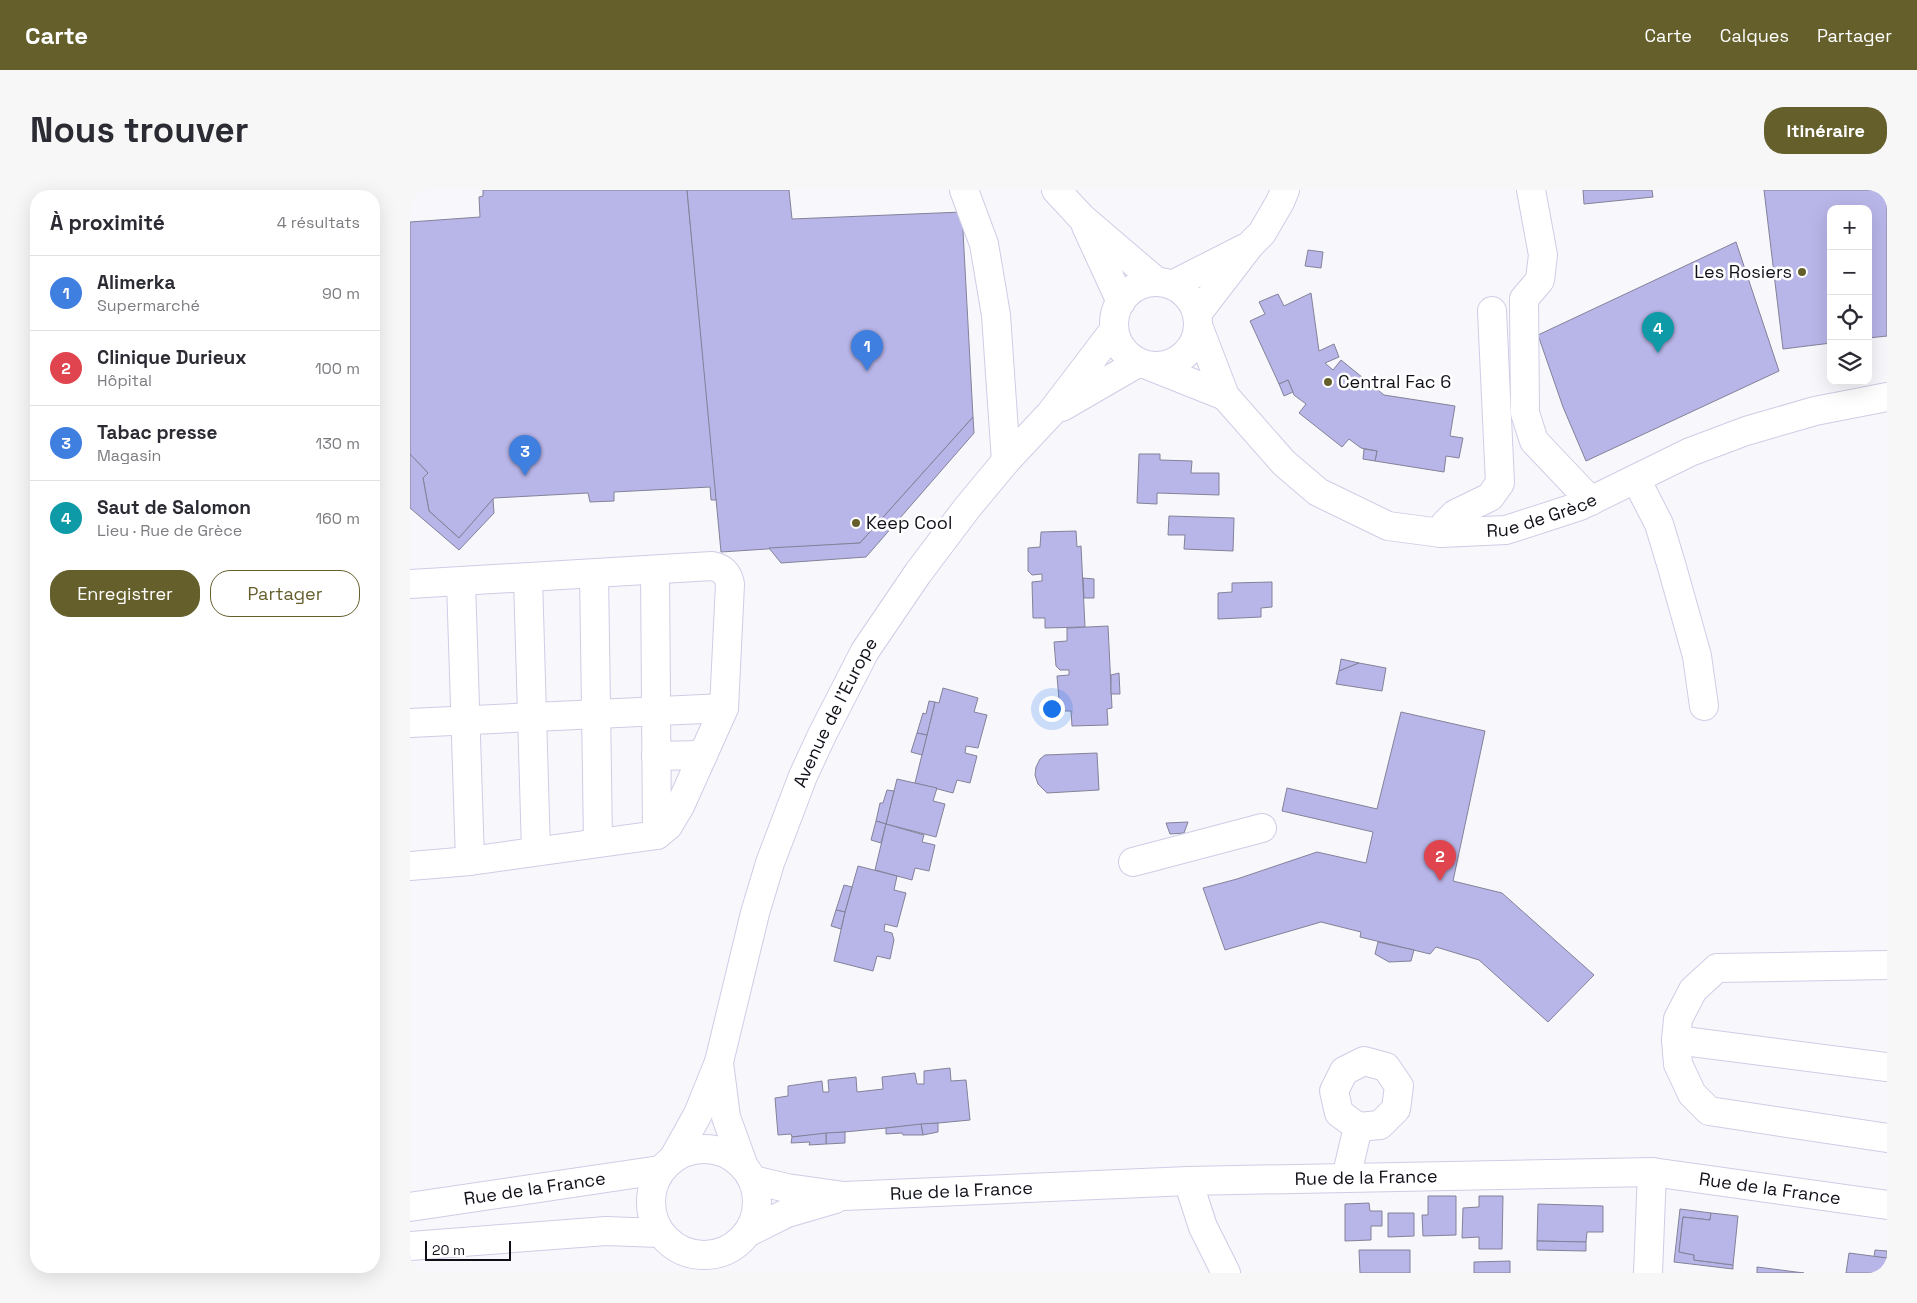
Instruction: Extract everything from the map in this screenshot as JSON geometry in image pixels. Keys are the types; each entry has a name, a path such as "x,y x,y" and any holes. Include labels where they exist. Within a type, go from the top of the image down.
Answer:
{"street":[{"path":"964,190 984,244 996,315 1006,461"},
{"path":"1056,190 1082,218 1164,283 1184,292 1193,302 1198,321 1195,341 1188,352 1178,361 1166,366 1145,365 1127,356 1119,344 1114,330 1115,315 1121,302 1130,292 1143,285 1164,283 1250,244"},
{"path":"1198,321 1250,244 1262,233 1285,190"},
{"path":"1531,190 1543,255 1540,280 1524,300 1525,413 1534,441 1591,500"},
{"path":"1082,218 1121,302"},
{"path":"1440,533 1445,524 1455,514 1490,496 1500,483 1492,311"},
{"name":"Rue de Grèce","path":"1198,321 1225,396 1284,464 1318,492 1388,526 1440,533 1506,530 1580,506 1690,452 1746,430 1815,411 1887,397"},
{"name":"Avenue de l'Europe","path":"667,1164 698,1114 719,1062 755,912 770,863 822,735 865,651 918,573 1006,461 1050,414 1114,330"},
{"name":"Avenue de l'Europe","path":"1050,414 1145,365"},
{"name":"Rue de Grèce","path":"1145,365 1225,396"},
{"path":"1636,479 1659,524 1672,567 1697,656 1704,706"},
{"path":"410,584 712,566 719,568 729,576 730,584 724,708 674,817 668,826 657,835 470,861 410,866"},
{"path":"655,570 657,835"},
{"path":"594,574 598,842"},
{"path":"528,578 536,851"},
{"path":"461,582 470,861"},
{"path":"410,723 724,708"},
{"path":"656,756 703,755"},
{"path":"1133,862 1262,828"},
{"path":"1887,965 1717,968 1693,990 1678,1019 1676,1040 1678,1064 1692,1094 1709,1111 1887,1138"},
{"path":"1676,1040 1887,1067"},
{"name":"Avenue de l'Europe","path":"719,1062 726,1117 748,1172"},
{"path":"1346,1178 1358,1126"},
{"path":"685,1273 653,1218 650,1202 653,1185 667,1164 688,1151 702,1148 717,1150 731,1155 748,1172 757,1193 754,1221 741,1239 726,1273"},
{"name":"Rue de la France","path":"410,1207 667,1164"},
{"name":"Rue de la France","path":"748,1172 787,1188 844,1196 1188,1181 1652,1172 1887,1205"},
{"path":"1648,1273 1652,1172"},
{"path":"1188,1181 1203,1227 1226,1273"},
{"name":"Rue de la France","path":"741,1239 787,1213 844,1196"},
{"path":"410,1246 606,1231 666,1239 687,1253 703,1256 720,1253 741,1239"}],"building":[{"path":"483,190 687,190 717,500 711,500 710,487 614,492 614,501 590,502 588,493 494,498 459,538 429,511 423,478 428,473 410,454 410,222 480,217 479,197 483,196"},
{"path":"687,190 789,190 792,219 962,212 973,417 860,543 721,552"},
{"path":"1583,190 1652,190 1653,197 1584,204"},
{"name":"Les Rosiers","path":"1764,190 1887,190 1887,336 1872,338 1872,205 1827,205 1827,344 1783,349"},
{"path":"1736,242 1779,371 1586,461 1563,407 1538,335"},
{"path":"1308,250 1323,252 1321,268 1305,266"},
{"name":"Central Fac 6","path":"1311,293 1319,351 1334,344 1339,357 1325,363 1333,370 1341,360 1384,395 1455,406 1450,436 1463,438 1459,458 1446,456 1444,472 1375,461 1377,451 1361,448 1349,439 1342,447 1299,413 1306,404 1294,395 1288,380 1279,384 1250,321 1265,314 1259,302 1278,294 1284,306"},
{"path":"1288,380 1293,392 1284,396 1279,384"},
{"path":"973,417 974,433 866,557 781,563 769,548 860,543"},
{"path":"1364,449 1377,451 1375,461 1363,459"},
{"path":"410,454 428,473 423,478 429,511 459,538 493,499 494,513 459,550 410,508"},
{"path":"1139,454 1160,454 1160,460 1192,461 1191,473 1219,473 1219,495 1157,493 1157,504 1137,503"},
{"path":"1169,516 1234,518 1233,551 1184,549 1185,535 1168,535"},
{"path":"1076,531 1077,547 1081,546 1085,627 1045,628 1045,618 1033,618 1032,582 1042,581 1042,574 1032,575 1028,571 1028,548 1040,547 1041,532"},
{"path":"1083,578 1094,579 1094,598 1084,598"},
{"path":"1272,582 1272,607 1261,608 1261,617 1218,619 1218,593 1232,592 1232,583"},
{"path":"1108,626 1112,708 1107,709 1108,725 1072,726 1071,711 1060,711 1057,676 1069,675 1069,670 1060,670 1056,666 1054,642 1067,641 1067,628"},
{"path":"1341,659 1359,663 1339,671"},
{"path":"1359,663 1386,668 1382,691 1336,684 1339,671"},
{"path":"1119,673 1120,694 1111,694 1111,675"},
{"path":"943,688 978,698 974,712 987,715 978,748 966,746 965,753 977,756 970,783 957,780 953,793 915,783 935,702 939,703"},
{"path":"929,701 935,702 927,735 917,733 923,713 926,714"},
{"path":"1401,712 1485,731 1453,881 1502,893 1594,975 1548,1022 1479,960 1436,947 1430,954 1360,937 1361,932 1321,922 1225,950 1203,888 1237,879 1317,852 1366,863 1373,832 1282,811 1287,788 1377,809"},
{"path":"917,733 927,735 922,755 911,752"},
{"path":"1097,753 1099,790 1047,793 1038,784 1035,775 1036,767 1040,759 1045,755"},
{"path":"897,779 937,788 933,801 945,804 936,837 886,824"},
{"path":"887,790 894,791 886,824 876,821 880,803 883,803"},
{"path":"876,821 886,824 881,843 871,840"},
{"path":"1188,822 1184,833 1170,834 1166,823"},
{"path":"886,824 924,835 922,842 935,845 929,871 915,868 912,880 875,870"},
{"path":"858,866 897,876 894,890 906,893 897,927 885,924 884,931 892,933 894,940 890,959 877,956 873,971 834,961"},
{"path":"844,885 852,887 845,912 836,910"},
{"path":"836,910 845,912 841,929 831,926"},
{"path":"1378,942 1414,950 1411,961 1389,962 1375,954"},
{"path":"950,1068 951,1081 966,1080 970,1120 792,1137 791,1134 778,1135 775,1098 788,1096 788,1086 822,1081 823,1092 829,1092 828,1080 856,1077 857,1092 883,1089 882,1077 915,1073 917,1084 924,1084 924,1071"},
{"path":"938,1123 938,1132 923,1135 921,1124"},
{"path":"921,1124 923,1135 886,1134 886,1128"},
{"path":"845,1132 845,1143 826,1144 826,1133"},
{"path":"826,1133 826,1144 809,1145 810,1142 791,1143 792,1137"},
{"path":"1428,1196 1456,1196 1456,1235 1423,1236 1422,1215 1428,1215"},
{"path":"1479,1196 1503,1196 1502,1249 1479,1249 1479,1237 1462,1238 1463,1208 1479,1207"},
{"path":"1369,1203 1370,1211 1382,1211 1382,1226 1371,1226 1371,1240 1345,1241 1345,1204"},
{"path":"1538,1204 1603,1206 1603,1232 1587,1232 1586,1242 1537,1241"},
{"path":"1680,1209 1711,1213 1710,1220 1683,1217 1679,1252 1694,1255 1694,1260 1733,1265 1733,1269 1674,1262"},
{"path":"1388,1213 1414,1213 1414,1236 1388,1237"},
{"path":"1711,1213 1738,1216 1733,1265 1694,1260 1694,1255 1679,1252 1683,1217 1710,1220"},
{"path":"1537,1241 1586,1242 1586,1251 1537,1250"},
{"path":"1359,1250 1410,1250 1410,1273 1360,1273"},
{"path":"1875,1250 1887,1251 1887,1258 1874,1257"},
{"path":"1849,1253 1887,1258 1887,1273 1846,1273"},
{"path":"1510,1261 1510,1273 1474,1273 1474,1262"},
{"path":"1757,1267 1804,1273 1757,1273"}],"place":[{"name":"Les Rosiers","path":"1802,272"},
{"name":"Saut de Salomon","path":"1658,353"},
{"name":"Alimerka","path":"867,371"},
{"name":"Central Fac 6","path":"1328,382"},
{"name":"Tabac presse","path":"525,476"},
{"name":"Keep Cool","path":"856,523"},
{"name":"Clinique Durieux","path":"1440,881"}]}
